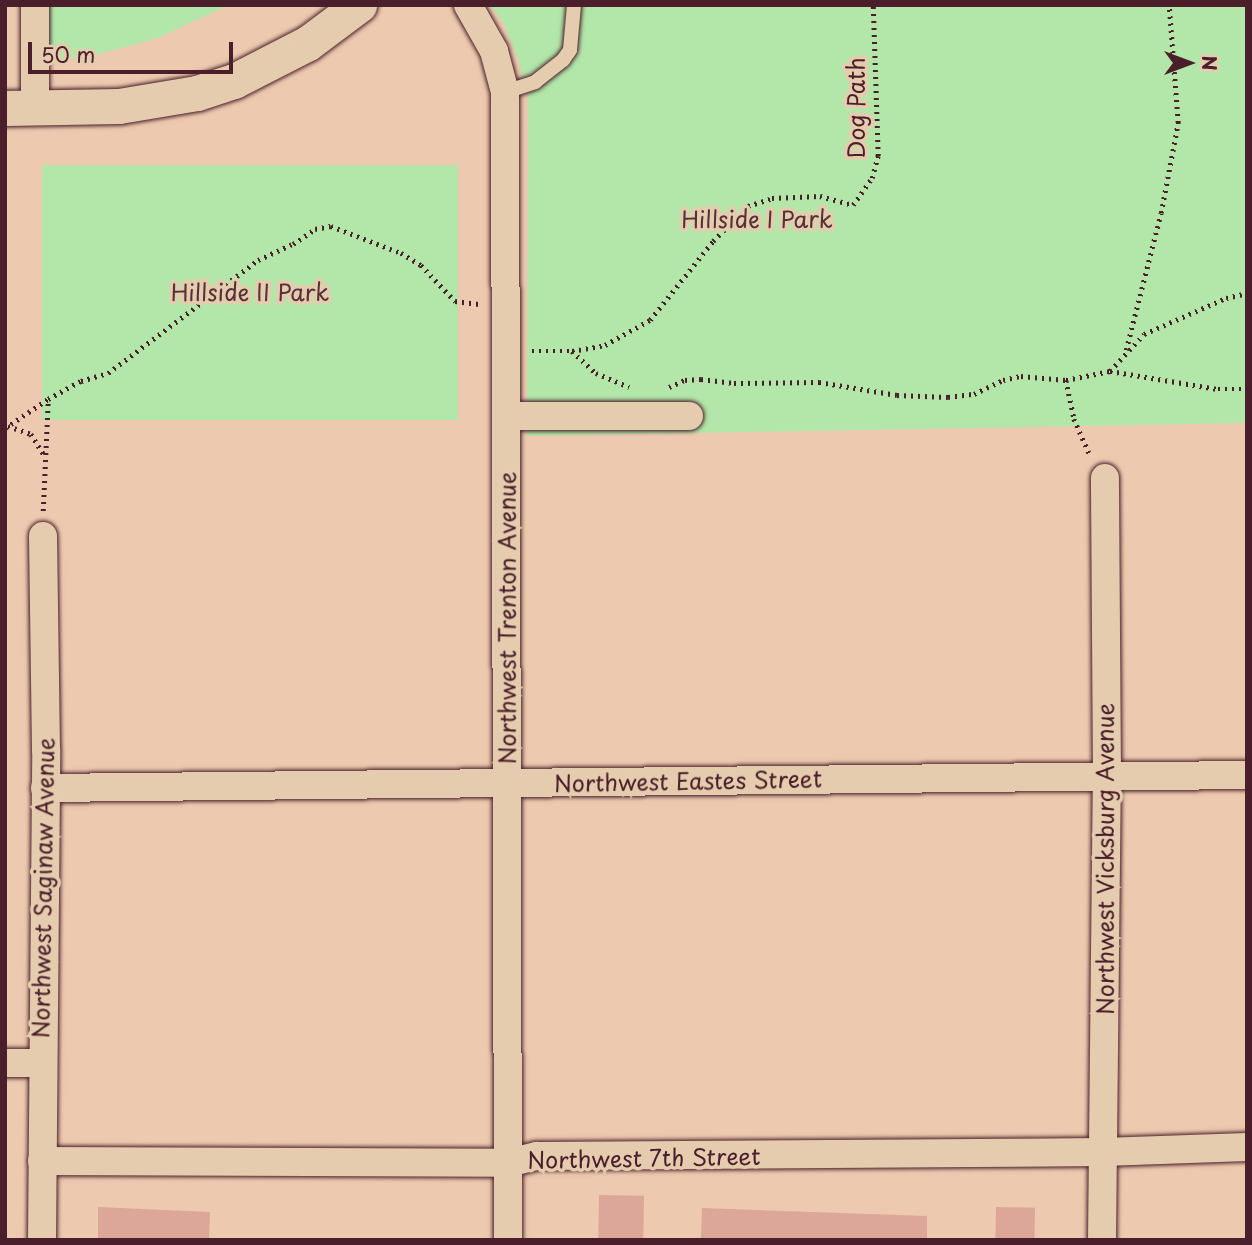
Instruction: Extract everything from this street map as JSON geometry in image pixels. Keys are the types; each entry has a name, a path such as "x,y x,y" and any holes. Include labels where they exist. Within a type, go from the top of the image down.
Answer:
{"street":[{"path":"35,5 20,108 119,106 197,93 234,80 308,43 359,5"},
{"name":"Northwest Trenton Avenue","path":"468,5 494,51 505,92 508,1240"},
{"path":"507,416 689,416"},
{"name":"Northwest Vicksburg Avenue","path":"1102,1240 1107,775 1105,478"},
{"name":"Northwest Saginaw Avenue","path":"41,1240 45,788 43,536"},
{"name":"Northwest Eastes Street","path":"45,788 1247,775"},
{"path":"5,1063 41,1063"},
{"name":"Northwest 7th Street","path":"41,1161 508,1163 537,1156 1103,1153 1247,1147"}],"lane":[{"path":"505,92 535,82 563,60 570,50 574,5"}],"path":[{"name":"Dog Path","path":"572,351 606,345 650,320 713,241 748,206 772,198 820,196 853,205 872,178 878,156 873,5"},
{"path":"1126,351 1161,213 1178,123 1169,5"},
{"path":"7,427 48,399 81,381 108,373 258,260 331,226 401,253 421,265 455,302 506,304"},
{"path":"1110,371 1144,334 1226,298 1247,293"},
{"path":"507,351 572,351 596,373 636,388"},
{"path":"659,389 685,380 701,379 734,383 819,383 922,397 974,394 1003,380 1021,376 1066,380 1110,371 1218,389 1247,389"},
{"path":"1066,380 1084,446 1105,478"},
{"path":"43,536 48,399"},
{"path":"7,427 31,434 46,457"}],"green space":[{"path":"42,5 229,5 155,39 87,57 42,63"},
{"name":"Hillside I Park","path":"490,5 1247,5 1247,423 527,436 528,100 519,62 504,24"},
{"name":"Hillside II Park","path":"42,165 458,165 458,420 42,420"}],"building":[{"path":"599,1195 644,1196 643,1240 598,1240"},
{"path":"98,1207 210,1212 209,1240 98,1240"},
{"path":"996,1207 1035,1208 1034,1240 995,1240"},
{"path":"702,1208 927,1216 927,1240 701,1240"}]}
